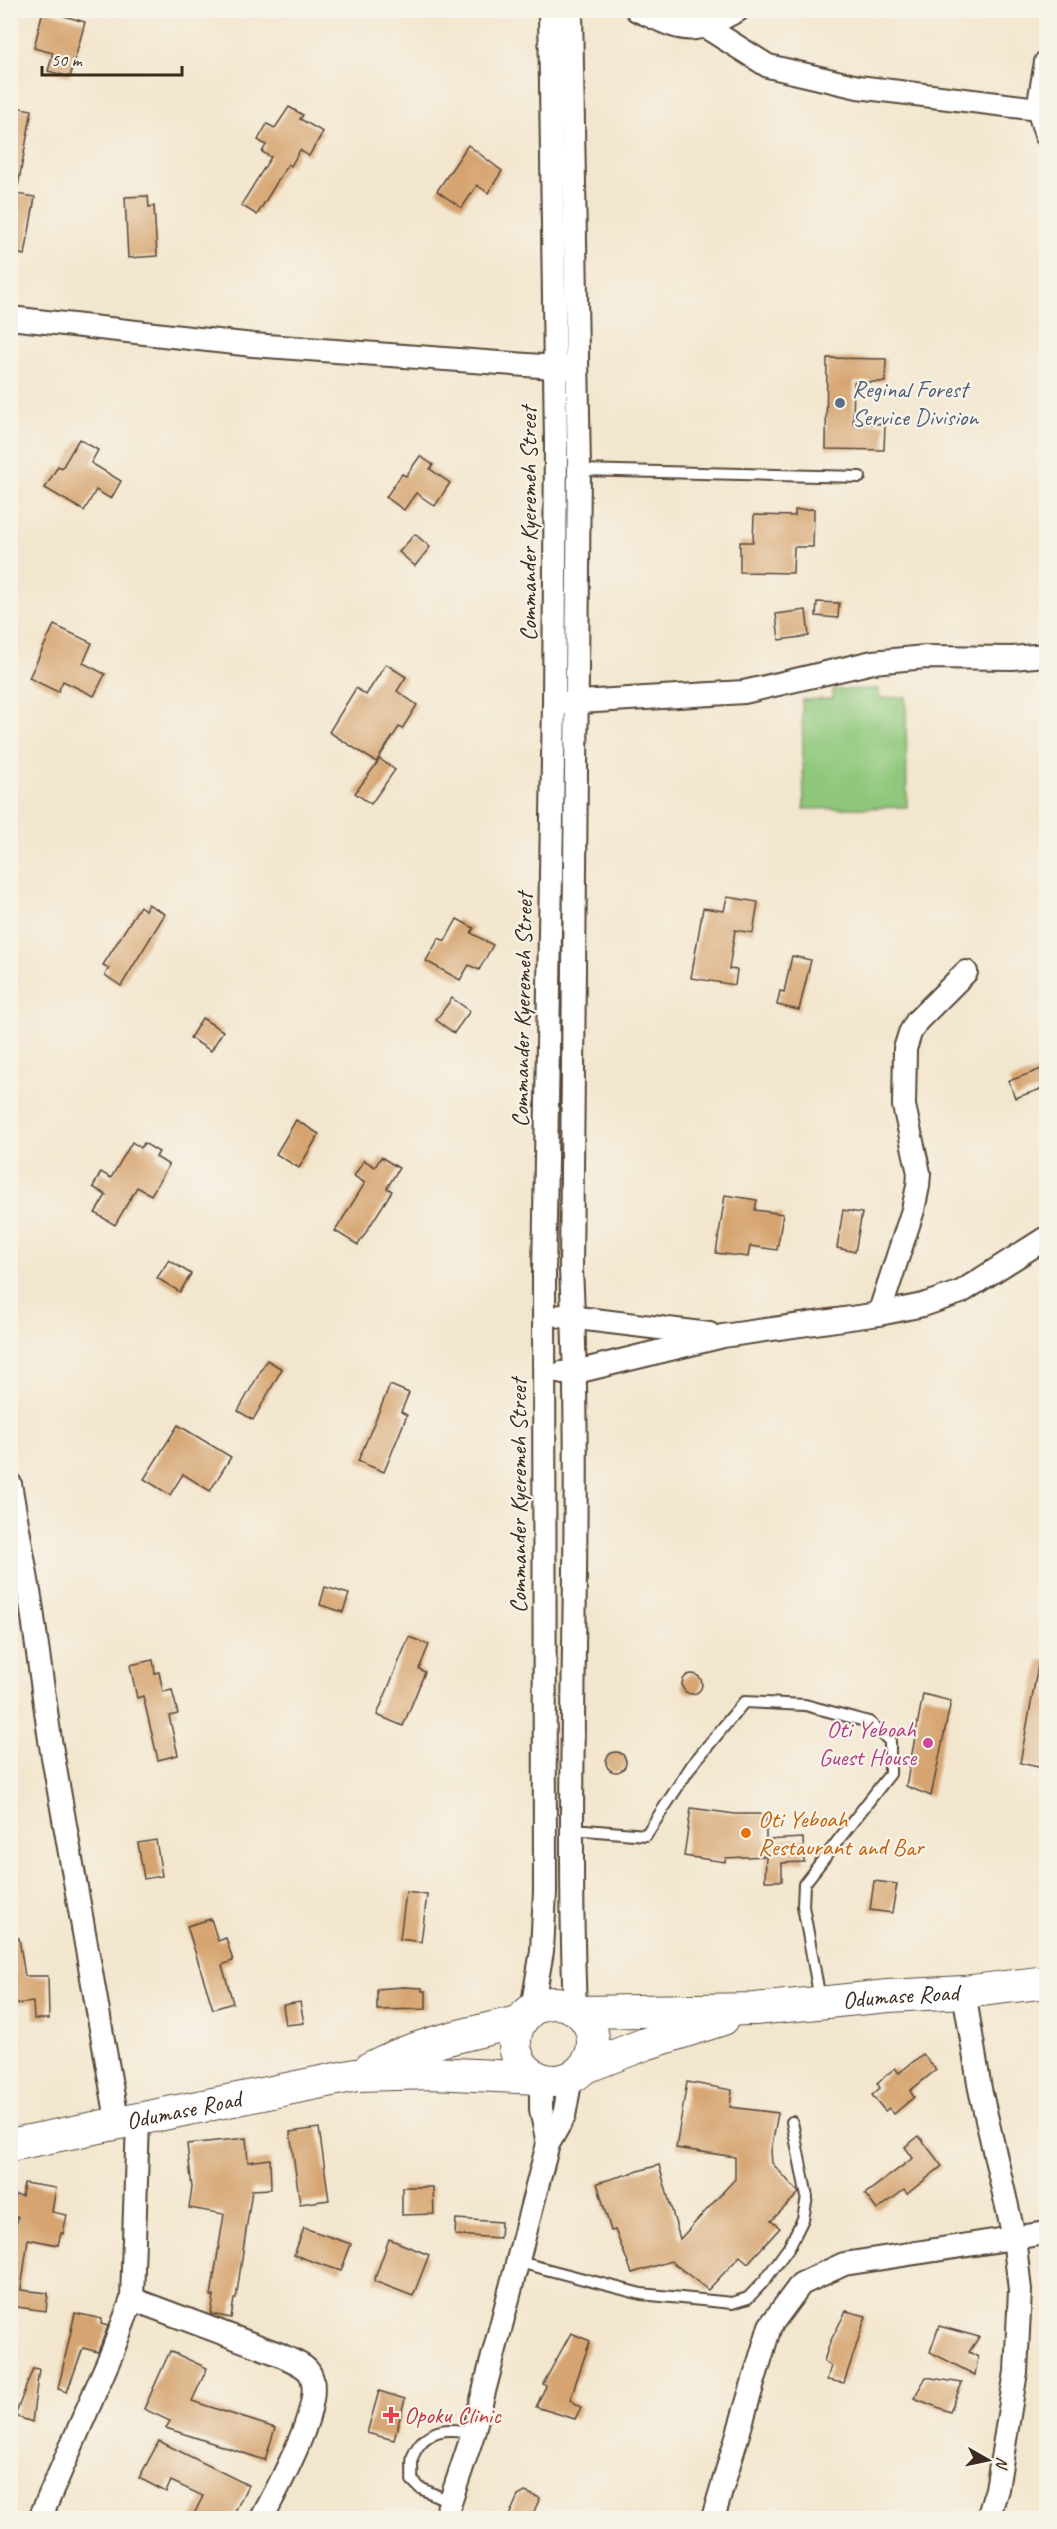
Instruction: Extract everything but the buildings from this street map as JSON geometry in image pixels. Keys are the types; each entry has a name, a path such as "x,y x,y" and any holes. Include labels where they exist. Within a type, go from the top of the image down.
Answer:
{"main road":[{"name":"Odumase Road","path":"578,2010 755,2009 964,1992 1047,1982"},
{"path":"554,2002 578,2010 589,2024 593,2039 591,2055 558,2076 523,2065 515,2047 516,2034 527,2015 554,2002"},
{"name":"Odumase Road","path":"10,2145 128,2123 356,2075 433,2073 558,2076 645,2044 755,2009"},
{"name":"Odumase Road","path":"356,2075 408,2052 527,2015"}],"street":[{"name":"Commander Kyeremeh Street","path":"527,2015 542,1951 545,1892 544,1316 556,444 550,10"},
{"name":"Commander Kyeremeh Street","path":"571,10 579,369 578,703 571,1270 576,1372 573,1830 578,2010"},
{"path":"637,10 683,30 706,27 738,10"},
{"path":"706,27 768,66 858,87 1038,109"},
{"path":"1047,62 1038,109 1047,135"},
{"path":"10,318 253,345 579,369"},
{"path":"554,703 744,692 873,662 925,657 1012,658 1047,655"},
{"path":"879,1314 913,1210 918,1186 918,1173 904,1106 905,1049 917,1021 966,972"},
{"path":"545,1374 576,1372 723,1336 879,1314 923,1305 962,1292 1047,1239"},
{"path":"544,1316 573,1316 723,1336"},
{"path":"10,1484 31,1603 52,1752 128,2123 132,2299 111,2355 40,2518"},
{"path":"964,1992 980,2089 1014,2237 1020,2290 1016,2372 997,2489 988,2518"},
{"path":"548,2144 541,2109 558,2076"},
{"path":"448,2510 473,2434 548,2144 564,2116 558,2076"},
{"path":"712,2518 770,2326 801,2284 844,2264 1047,2233"},
{"path":"132,2299 281,2355 304,2367 310,2373 313,2387 310,2414 300,2440 262,2518"}],"lane":[{"path":"579,470 860,477"},
{"path":"573,1830 646,1835 692,1765 744,1702 806,1705 870,1722 890,1741 890,1774 804,1884 803,1906 820,2002"},
{"path":"519,2262 641,2294 732,2303 748,2298 765,2280 789,2247 803,2219 807,2197 792,2122"},
{"path":"448,2510 412,2480 413,2457 424,2440 438,2430 461,2430 473,2434"}],"green space":[{"path":"878,689 879,698 906,697 907,807 804,809 802,700 833,699 833,690"}],"place":[{"name":"Reginal Forest Service Division","path":"840,403"},
{"name":"Oti Yeboah Guest House","path":"928,1743"},
{"name":"Oti Yeboah Restaurant and Bar","path":"746,1833"},
{"name":"Opoku Clinic","path":"391,2415"}]}
